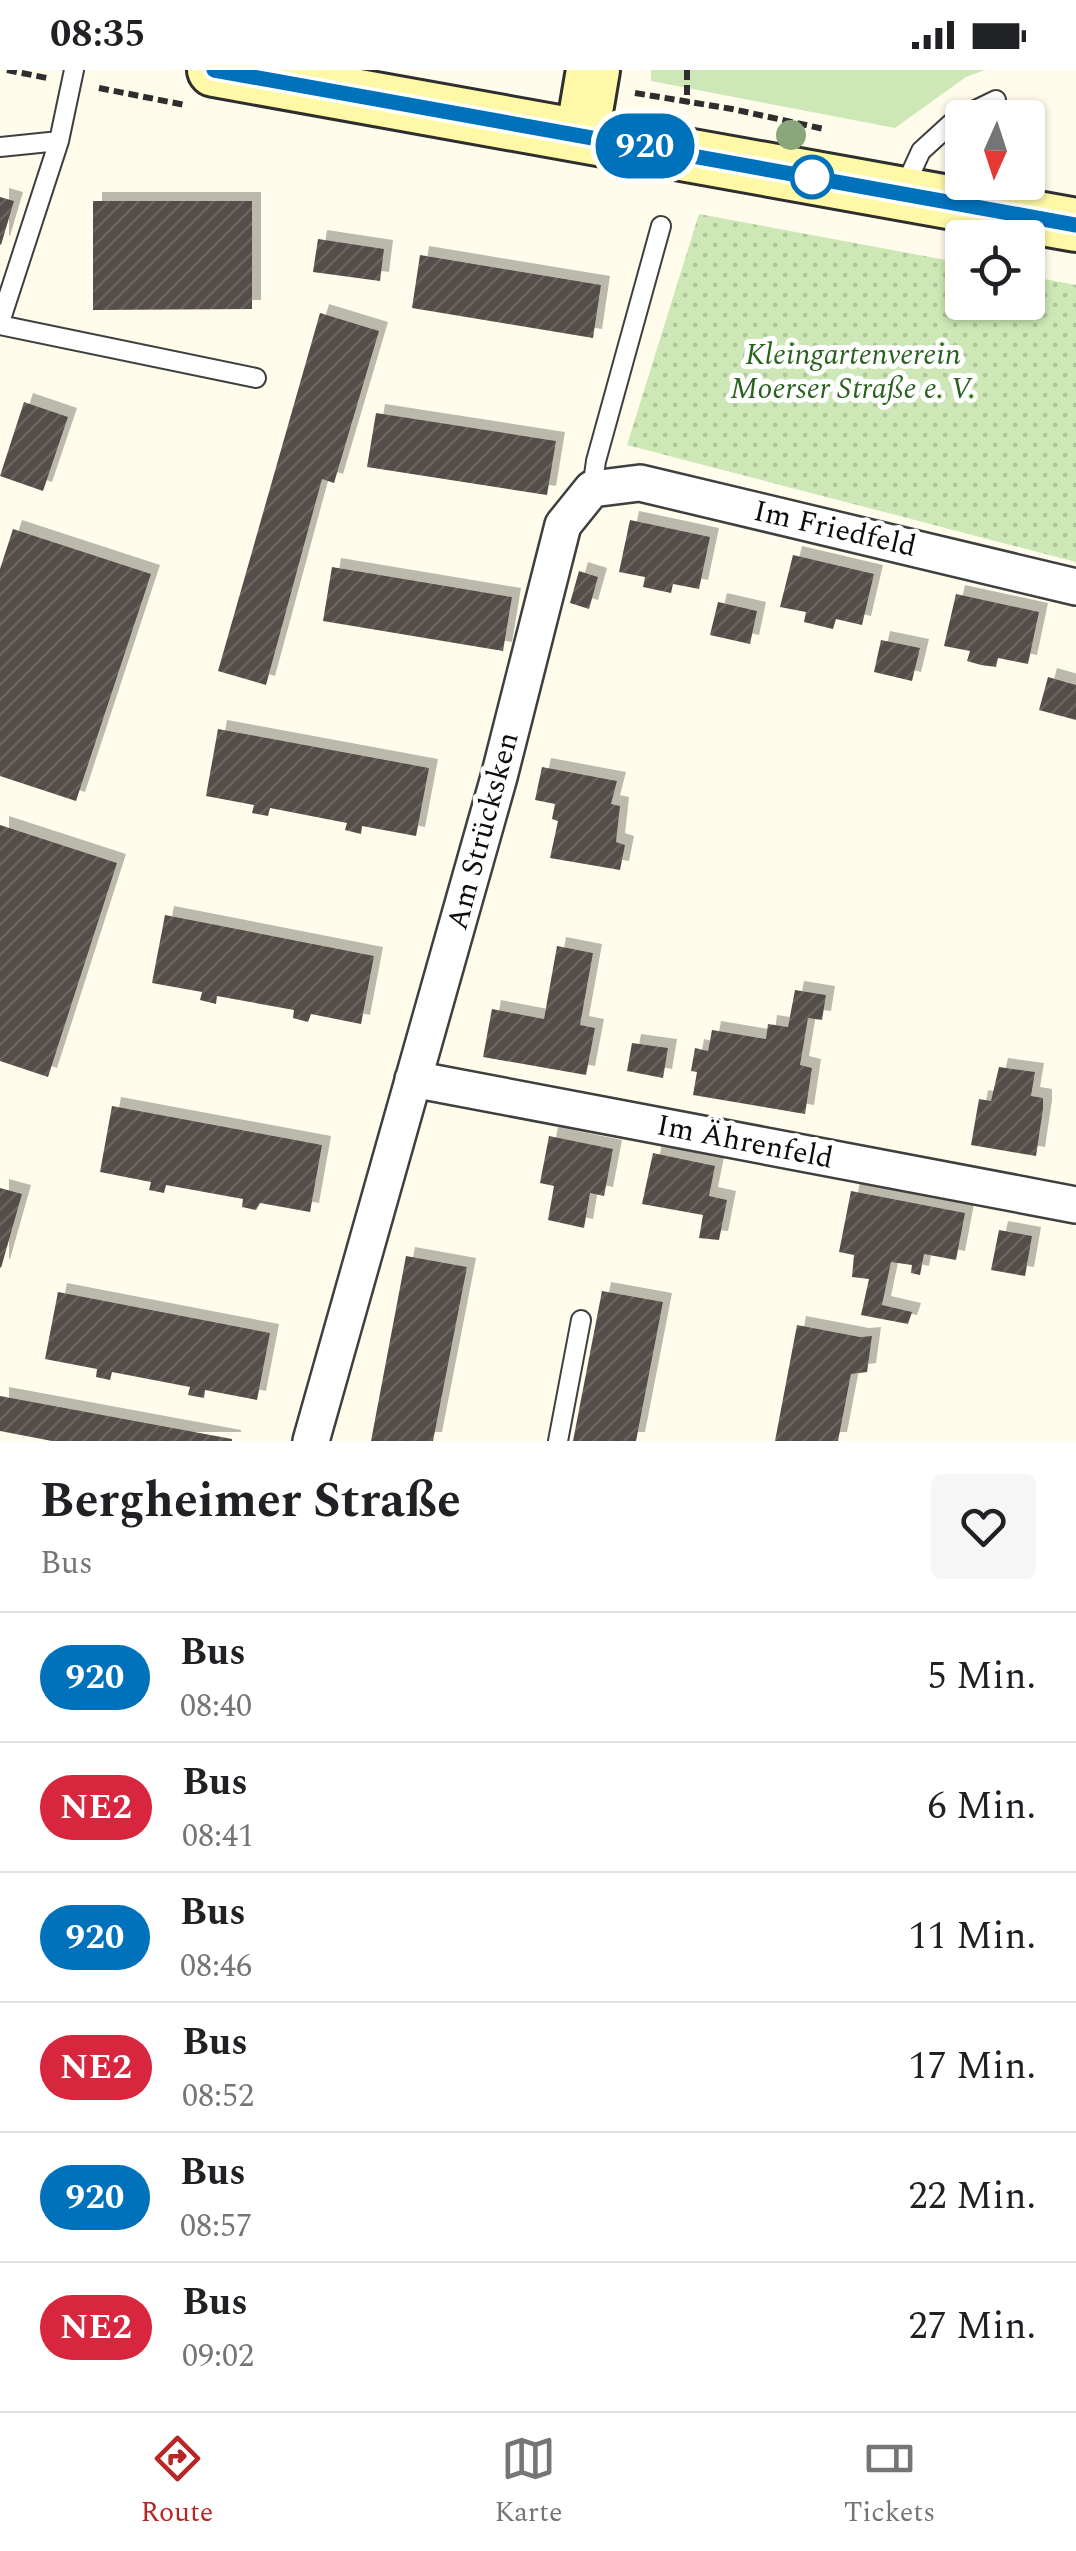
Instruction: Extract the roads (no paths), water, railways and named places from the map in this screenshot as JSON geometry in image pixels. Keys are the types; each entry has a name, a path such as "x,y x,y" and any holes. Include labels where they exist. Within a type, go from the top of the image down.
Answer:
{"main road":[{"path":"214,70 1076,225"},
{"path":"582,135 594,70"}],"street":[{"name":"Im Friedfeld","path":"592,489 640,483 1076,587"},
{"name":"Am Strücksken","path":"311,1441 499,777 563,525 592,489"},
{"name":"Im Ährenfeld","path":"413,1079 1076,1206"}],"lane":[{"path":"74,70 59,141 0,324 256,378"},
{"path":"902,193 922,151 945,129"},
{"path":"0,146 59,141"},
{"name":"Am Strücksken","path":"592,489 596,461 661,226"},
{"path":"558,1441 582,1320"}],"park label":[{"name":"Kleingartenverein Moerser Straße e. V.","path":"853,372"}]}
